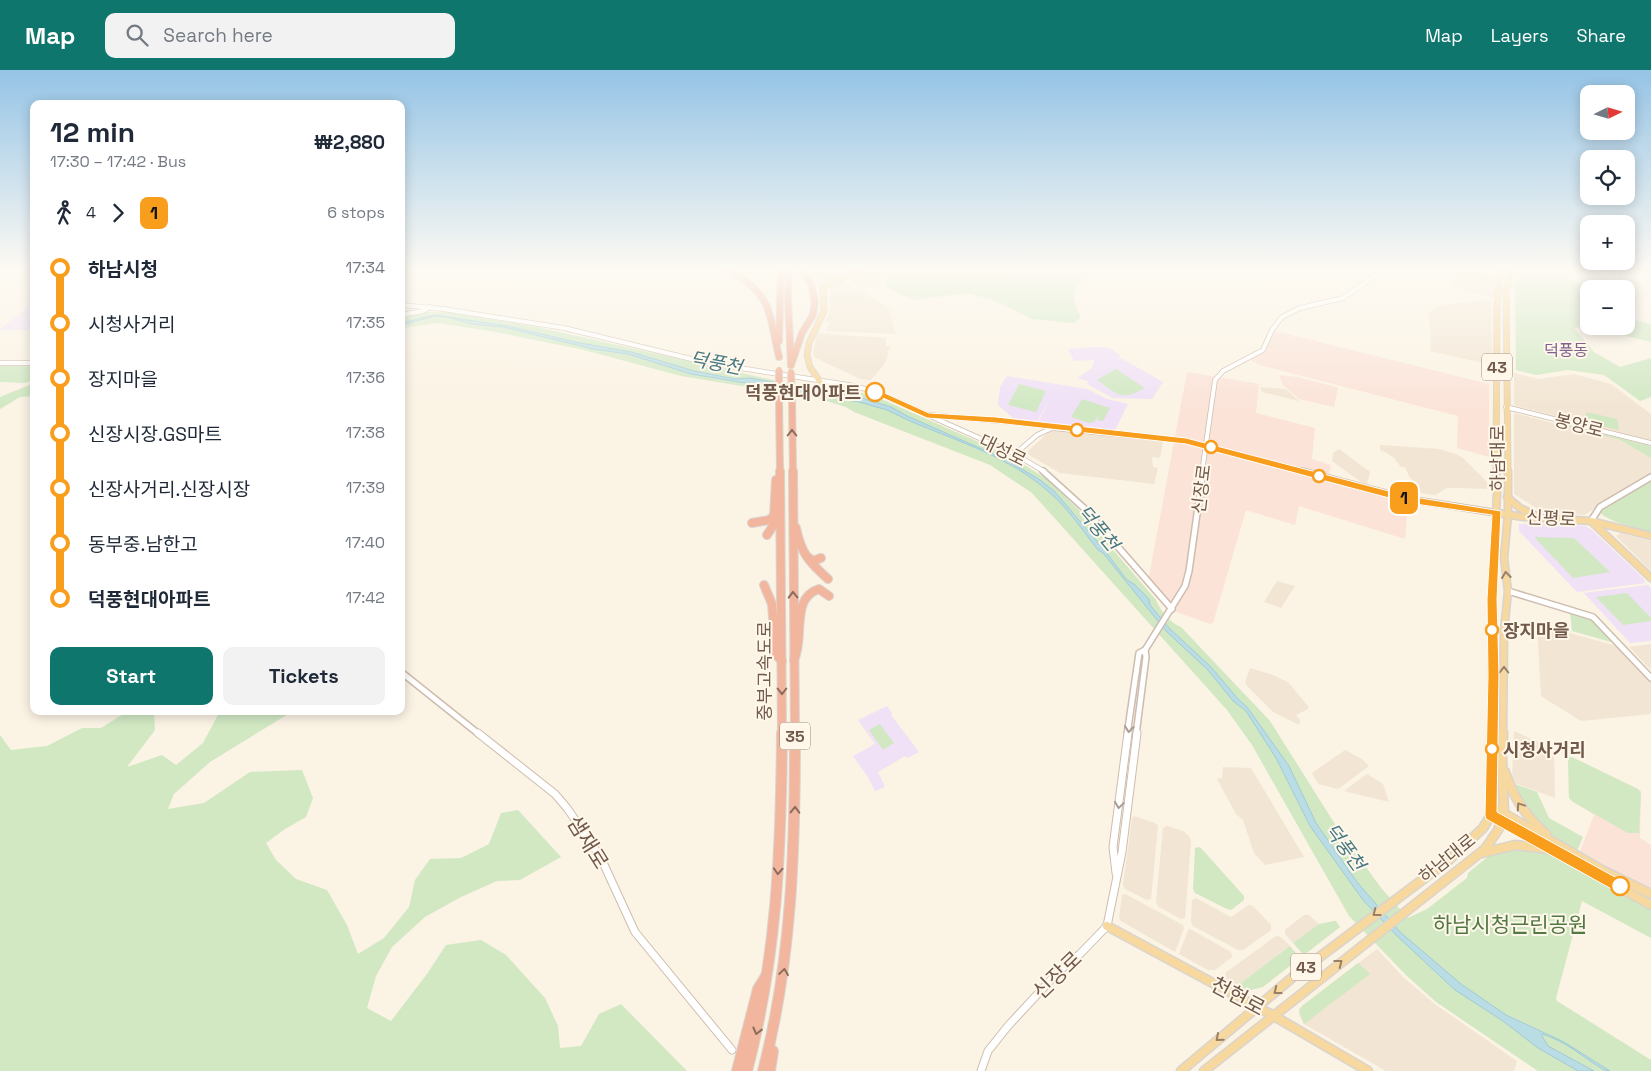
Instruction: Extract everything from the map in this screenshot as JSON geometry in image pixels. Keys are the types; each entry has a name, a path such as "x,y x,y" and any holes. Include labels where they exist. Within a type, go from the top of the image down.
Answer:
{"highway":[{"path":"771,315 774,322 775,343 779,357"},
{"name":"중부고속도로","path":"747,1071 761,1015 774,939 782,802 780,315"},
{"name":"중부고속도로","path":"763,1071 779,1004 789,936 794,863 792,398 789,315"},
{"path":"791,369 800,337 811,315"},
{"path":"767,535 773,526 780,454"},
{"path":"752,523 769,520 774,516"},
{"path":"792,518 797,528 801,552 828,579"},
{"path":"798,540 811,560 818,561 822,558"},
{"path":"764,585 772,604 776,655 782,661"},
{"path":"794,660 799,653 804,594 819,588 829,596"},
{"path":"737,1071 758,989 768,972"},
{"path":"770,1071 779,1004"}],"main road":[{"path":"820,382 808,363 807,354 811,337 823,315"},
{"name":"하남대로","path":"1181,1071 1256,1006 1438,867 1483,830 1491,810 1492,599 1497,513 1495,460 1497,315"},
{"name":"하남대로","path":"1204,1071 1481,853 1490,844 1503,817 1504,631 1508,591 1504,558 1508,515 1506,315"},
{"path":"1507,497 1522,510 1540,518"},
{"name":"신평로","path":"1497,513 1592,521 1651,536"},
{"path":"1592,521 1651,578"},
{"path":"1611,540 1613,532 1621,528"},
{"path":"1502,759 1511,790 1526,815 1567,853"},
{"path":"1491,810 1567,853 1651,905"},
{"path":"1483,830 1489,830 1493,834 1489,841 1490,844"},
{"path":"1481,853 1496,847 1517,844 1567,853 1651,894"},
{"name":"천현로","path":"1107,926 1256,1006 1368,1071"}],"street":[{"name":"대성로","path":"479,315 564,328 708,363 820,382 849,385 874,391 1015,454 1046,473 1070,494 1172,609"},
{"name":"신장로","path":"1116,872 1113,848 1137,659 1139,653 1145,650 1172,609 1190,571 1215,380 1218,375 1264,350 1277,322 1286,315"},
{"path":"0,363 30,363"},
{"name":"봉양로","path":"1506,407 1651,443"},
{"path":"927,415 1032,424 1041,429 1015,454"},
{"name":"신평로","path":"1041,429 1068,429 1174,439 1408,499 1497,513"},
{"path":"1592,521 1600,507 1651,478"},
{"path":"1508,591 1593,617 1651,678"},
{"name":"신장로","path":"981,1071 988,1051 1004,1030 1035,996 1107,926 1116,872 1123,845 1146,656 1145,650"},
{"name":"샘재로","path":"405,675 538,780 561,801 600,856 635,932 732,1050"},
{"path":"1133,696 1140,699"}],"shaded area":[{"path":"18,315 30,315 30,330 0,329"},
{"path":"828,315 891,315 896,334 826,331 830,323 825,322"},
{"path":"1428,315 1491,315 1492,365 1430,351 1431,332"},
{"path":"1275,331 1489,384 1489,457 1457,448 1458,416 1259,365 1251,360 1267,350 1267,343"},
{"name":"덕풍현대아파트","path":"817,333 886,338 886,346 892,347 888,350 887,359 883,366 871,380 860,379 814,357"},
{"path":"1109,348 1120,355 1119,357 1163,382 1152,399 1113,398 1087,384 1088,381 1077,378 1092,368 1094,360 1074,361 1068,349"},
{"path":"1187,372 1259,384 1256,413 1315,428 1312,459 1331,465 1328,481 1408,503 1405,539 1299,506 1295,525 1246,510 1213,623 1210,624 1171,610 1148,582"},
{"path":"1514,373 1538,379 1574,374 1611,384 1651,414 1651,441 1516,406 1514,404"},
{"path":"1279,375 1297,377 1338,388 1334,407 1299,399 1283,385"},
{"path":"1007,376 1087,389 1107,399 1128,404 1115,430 1038,422 1049,401 1037,421 1013,418 998,405 1000,387"},
{"path":"1260,387 1286,389 1299,401 1262,392"},
{"path":"1514,413 1556,424 1556,422 1559,425 1620,440 1651,458 1651,474 1584,515 1543,512 1514,494"},
{"path":"1055,430 1163,442 1160,458 1152,457 1153,467 1158,468 1154,484 1060,473 1026,453 1049,432"},
{"path":"1380,445 1439,449 1456,454 1464,459 1487,482 1487,489 1447,488 1435,495 1420,493 1414,486 1415,484 1405,467 1401,467 1394,458 1380,450"},
{"path":"1339,449 1370,472 1367,484 1361,482 1332,461 1333,453"},
{"path":"1519,524 1585,526 1592,530 1643,578 1645,583 1577,592 1519,531"},
{"path":"1620,533 1651,541 1651,571 1616,536"},
{"path":"1277,581 1295,586 1281,608 1264,602"},
{"path":"1648,585 1651,588 1651,641 1630,643 1584,593"},
{"path":"1537,624 1620,647 1651,681 1651,714 1581,721 1541,696"},
{"path":"1651,644 1651,670 1629,647"},
{"path":"1250,668 1288,682 1308,706 1308,709 1296,715 1300,720 1299,725 1273,712 1247,686 1245,682"},
{"path":"887,706 892,713 891,715 919,752 907,758 905,756 878,772 885,787 875,791 868,777 853,756 875,744 858,720"},
{"path":"1514,731 1549,747 1554,752 1555,798 1512,782"},
{"path":"1345,750 1362,759 1369,766 1338,789 1318,784 1312,773"},
{"path":"1568,757 1641,791 1640,838 1651,845 1651,891 1580,851 1594,815 1569,798"},
{"path":"1223,767 1251,768 1304,857 1265,865 1254,853 1243,820 1236,814 1217,779 1222,778"},
{"path":"1367,774 1383,784 1389,802 1344,791"},
{"path":"1134,816 1155,823 1158,826 1151,899 1147,900 1125,889 1123,885 1132,818"},
{"path":"1167,826 1183,831 1191,840 1185,918 1181,919 1159,907 1156,903 1163,828"},
{"path":"1125,894 1183,925 1184,928 1175,952 1121,921 1119,918 1122,895"},
{"path":"1196,898 1231,917 1249,905 1253,906 1271,925 1271,930 1243,950 1238,950 1193,926 1191,921 1192,900"},
{"path":"1304,915 1309,915 1319,924 1293,943 1285,934 1285,930"},
{"path":"1190,929 1231,952 1232,957 1215,970 1208,970 1179,954"},
{"path":"1276,936 1281,937 1290,946 1237,986 1228,981 1225,973"},
{"path":"1377,949 1403,977 1436,1005 1517,1061 1514,1071 1386,1071 1304,1024 1299,1015 1299,1010 1302,1006"}],"green space":[{"name":"하남시청근린공원","path":"414,315 463,315 537,327 800,386 870,394 1008,455 1047,479 1080,511 1156,600 1166,616 1181,627 1270,721 1340,832 1382,889 1408,918 1427,909 1467,878 1468,873 1497,849 1504,847 1551,851 1651,908 1651,938 1582,901 1556,998 1557,1001 1651,1060 1651,1071 1538,1071 1436,1002 1406,975 1349,916 1252,745 1227,710 1032,493 990,465 854,412 846,407 820,399 681,376 584,350 496,332 438,323 405,327 405,317"},
{"path":"1023,315 1080,315 1081,318 1074,323 1032,319"},
{"path":"1515,315 1580,315 1580,327 1574,328 1594,352 1620,367 1651,358 1651,397 1640,401 1604,375 1568,370 1536,375 1516,370"},
{"path":"1635,320 1651,324 1651,342 1622,335 1635,335"},
{"path":"30,365 30,381 24,383 0,382 0,366"},
{"path":"1116,369 1145,388 1130,395 1124,395 1115,392 1097,380"},
{"path":"1019,384 1046,391 1036,412 1008,405"},
{"path":"30,385 30,396 20,397 0,409 0,397"},
{"path":"1082,399 1110,408 1103,421 1097,420 1100,413 1094,422 1089,423 1071,417"},
{"path":"1586,412 1617,419 1619,430 1587,423"},
{"path":"1559,423 1651,446 1651,458 1620,440 1559,425"},
{"path":"1651,479 1651,532 1615,521 1599,511 1601,509"},
{"path":"1536,537 1574,538 1610,572 1573,578"},
{"path":"1627,593 1651,618 1651,621 1623,625 1596,597"},
{"path":"1570,612 1593,618 1618,644 1572,631"},
{"path":"122,715 154,715 155,730 127,767 162,755 176,765 203,743 218,715 286,715 210,762 174,794 168,809 204,803 250,772 302,770 313,798 306,817 266,843 276,860 296,879 327,890 347,925 358,954 384,938 409,907 415,880 430,859 461,858 489,844 501,813 518,810 561,857 520,880 497,881 461,897 425,917 392,947 376,976 367,1008 391,1021 427,974 446,945 481,940 506,955 545,998 558,1026 560,1048 581,1046 599,1014 621,1004 687,1071 0,1071 0,735 11,750 47,746 82,728 101,728"},
{"path":"880,724 894,743 883,750 869,730"},
{"path":"1568,757 1572,757 1638,789 1641,793 1639,833 1628,833 1569,798"},
{"path":"1512,783 1537,792 1549,818 1583,837 1577,851 1544,830 1530,816"},
{"path":"1200,847 1244,896 1244,900 1231,910 1195,893 1193,889 1195,848"},
{"path":"1336,921 1340,927 1304,955 1293,943 1319,924"},
{"path":"1290,946 1300,958 1263,987 1247,991 1237,986"},
{"path":"1358,963 1370,974 1304,1024 1299,1010 1302,1006"}],"water":[{"path":"435,315 507,326 580,343 631,352 694,371 735,379 750,378 862,398 891,407 907,416 1007,460 1040,480 1055,492 1106,552 1126,579 1149,599 1150,605 1169,628 1211,667 1247,707 1289,766 1316,823 1357,882 1400,932 1461,984 1506,1015 1564,1042 1610,1071 1604,1070 1575,1050 1542,1034 1548,1046 1594,1071 1578,1071 1538,1048 1503,1021 1455,990 1396,935 1363,900 1310,826 1276,758 1246,711 1233,701 1208,670 1166,631 1063,505 1034,480 1017,469 1000,459 887,410 859,402 691,374 628,354 593,349 503,327 472,324 447,317 435,316 405,324 405,322"}],"bus line":[{"name":"1","path":"875,392 927,415 996,420 1186,441 1408,499 1497,513 1492,599 1491,815 1620,886"}],"place":[{"name":"덕풍현대아파트","path":"875,392"},
{"name":"장지마을","path":"1492,630"},
{"name":"시청사거리","path":"1492,749"}],"district":[{"name":"덕풍동","path":"1566,350"}],"water label":[{"name":"덕풍천","path":"716,363"},
{"name":"덕풍천","path":"1098,528"},
{"name":"덕풍천","path":"1345,847"}]}
